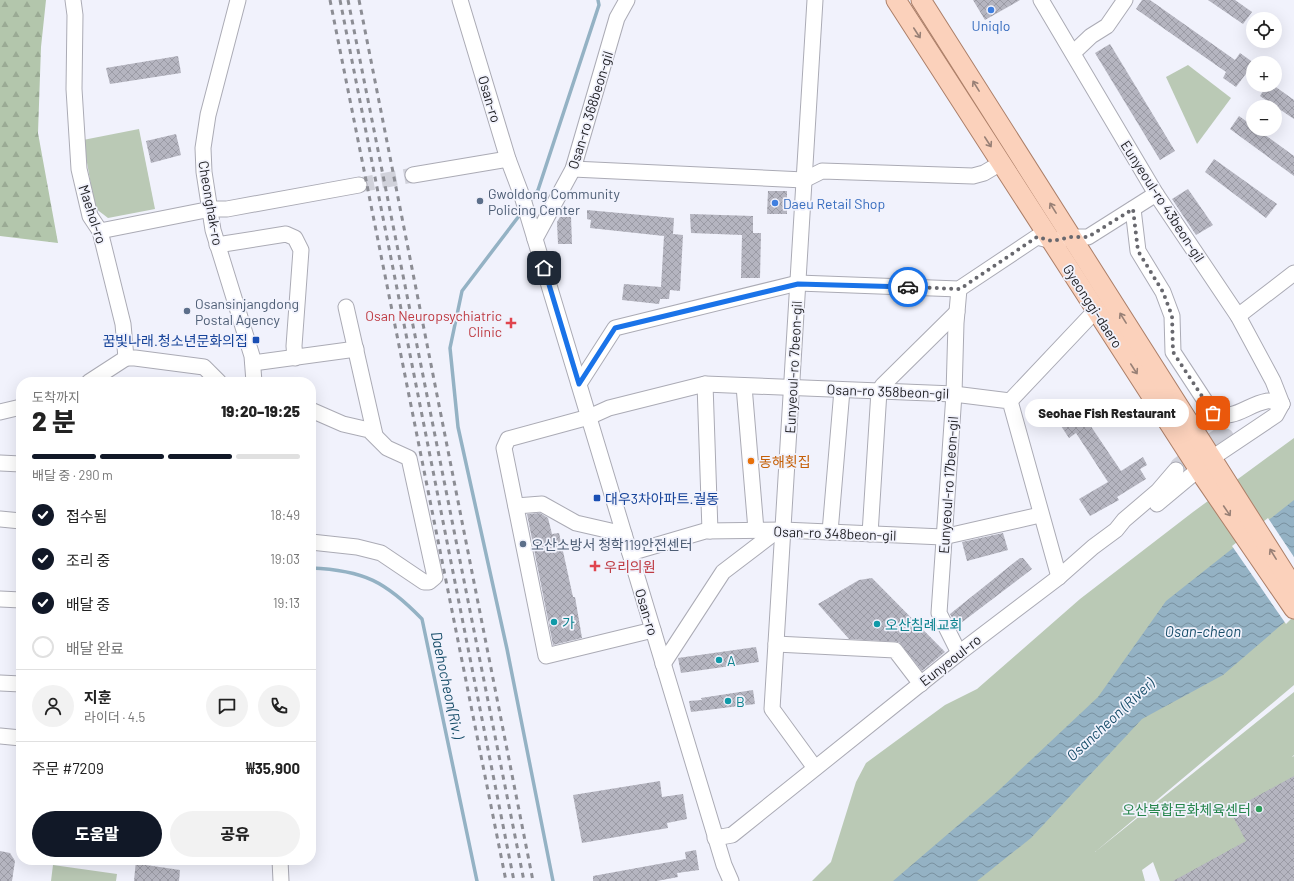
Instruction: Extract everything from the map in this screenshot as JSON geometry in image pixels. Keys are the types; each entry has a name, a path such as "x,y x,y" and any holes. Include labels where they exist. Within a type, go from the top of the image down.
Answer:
{"main road":[{"name":"Gyeonggi-daero","path":"896,0 1096,310 1294,587"},
{"name":"Gyeonggi-daero","path":"921,0 1071,237 1294,609"}],"street":[{"name":"Maehol-ro","path":"73,0 75,15 74,89 79,169 90,216 100,231 123,324 126,358"},
{"name":"Cheonghak-ro","path":"238,0 208,115 203,148 204,172 217,245 252,356 254,377"},
{"name":"Osan-ro","path":"460,0 508,159 522,196 715,838 731,881"},
{"name":"Osan-ro 368beon-gil","path":"533,233 573,169 617,18 627,0"},
{"name":"Eunyeoul-ro 7beon-gil","path":"815,0 792,387 781,530 772,709 815,768"},
{"name":"Eunyeoul-ro 43beon-gil","path":"1042,0 1156,194 1238,316 1272,381 1288,400"},
{"path":"1073,53 1091,36 1107,26 1125,0"},
{"path":"413,175 508,159"},
{"path":"573,169 804,180 822,170 973,176 984,173 1001,163"},
{"path":"100,231 211,209 227,209 359,185"},
{"path":"579,384 615,328 798,284 960,289 1037,237 1052,241 1071,237 1088,237 1156,194"},
{"path":"1133,209 1138,251 1163,292 1172,316 1173,352 1213,413 1222,416 1233,415 1268,400 1288,400"},
{"path":"217,245 286,234 295,238 301,250 294,346 295,358"},
{"path":"1238,316 1294,273"},
{"name":"Eunyeoul-ro 17beon-gil","path":"959,652 939,613 943,537 954,394 957,312 960,289"},
{"path":"346,307 374,435"},
{"path":"1059,577 1040,515 1010,401 1096,310"},
{"path":"870,534 879,391 883,385 957,312"},
{"path":"253,363 356,349"},
{"path":"97,377 126,358 204,367 213,377"},
{"path":"706,384 710,530"},
{"name":"Osan-ro 358beon-gil","path":"516,506 504,448 508,439 589,417 609,408 706,384 954,394 1010,401"},
{"path":"744,386 756,530"},
{"path":"830,532 842,390"},
{"path":"1226,436 1288,400"},
{"path":"1116,530 1133,525 1209,469 1276,415 1288,400"},
{"path":"0,412 16,408"},
{"path":"316,412 343,424 369,430 387,448 409,458 435,577 430,582 424,582 404,567 375,552 357,547 316,543"},
{"path":"0,463 16,464"},
{"name":"Eunyeoul-ro","path":"715,838 732,835 959,652 1059,577 1093,547 1116,530 1124,520 1158,491 1176,470"},
{"path":"624,534 576,523 542,504 516,506 546,656 653,630"},
{"name":"Osan-ro 348beon-gil","path":"630,553 705,530 781,530 943,537 1040,515"},
{"path":"0,520 16,521"},
{"path":"663,664 723,572 781,530"},
{"path":"0,599 16,600"},
{"path":"776,644 896,650 921,684"},
{"path":"0,683 16,684"},
{"path":"0,736 16,738"},
{"path":"280,865 281,881"}],"green space":[{"path":"0,0 46,0 41,47 38,133 58,243 0,236"},
{"path":"1188,65 1231,98 1197,144 1166,77"},
{"path":"139,129 155,209 108,218 95,208 83,140"},
{"path":"1294,438 1294,685 1095,852 1294,692 1294,755 1292,757 1294,756 1294,881 1160,881 1153,862 1142,870 1145,881 812,881 831,862 856,782 866,763 945,705 977,689 1080,599 1193,512"},
{"path":"53,865 117,874 116,881 51,881"}],"water":[{"name":"Osan-cheon","path":"1294,500 1294,614 1223,675 1142,719 1031,838 977,881 893,881 998,791 1098,697 1166,601"}],"pier":[{"path":"1268,518 1294,557 1294,616 1286,624 1232,546"}],"building":[{"name":"Uniqlo","path":"973,0 1020,0 985,20"},
{"path":"1142,0 1150,0 1235,60 1240,53 1246,57 1246,74 1236,87 1223,78 1226,72 1136,9"},
{"path":"1208,0 1235,0 1252,12 1246,12 1246,20 1243,24"},
{"path":"1110,44 1175,151 1160,160 1095,53"},
{"path":"178,56 181,73 110,84 106,68"},
{"path":"1282,91 1294,100 1294,119 1282,111 1282,100 1266,100 1260,96 1263,92"},
{"path":"1239,116 1246,121 1246,136 1267,136 1294,156 1294,176 1230,129"},
{"path":"176,134 181,155 151,163 146,141"},
{"path":"1214,159 1277,204 1266,218 1205,172"},
{"path":"1188,189 1213,225 1196,235 1172,199"},
{"path":"768,191 787,191 787,214 767,214"},
{"path":"587,210 674,218 673,234 683,235 680,291 670,290 669,299 660,299 659,304 622,300 624,284 661,287 664,236 590,228 591,220 587,219"},
{"path":"690,214 753,216 753,233 761,233 760,278 741,278 742,235 691,233"},
{"path":"560,217 571,217 572,244 558,244 557,222"},
{"path":"1073,409 1086,427 1090,425 1121,471 1143,457 1147,465 1140,469 1146,479 1117,497 1119,500 1090,516 1079,499 1108,482 1076,433 1069,438 1057,420"},
{"path":"540,513 548,518 552,534 559,533 573,597 575,597 582,638 553,645 527,514"},
{"path":"1003,533 1008,550 967,561 962,542"},
{"path":"1020,558 1023,558 1032,569 957,626 950,614"},
{"name":"오산침례교회","path":"872,578 945,652 922,671 899,642 849,639 818,604 859,580"},
{"name":"A","path":"756,647 759,662 681,673 678,658"},
{"name":"B","path":"753,690 755,704 691,712 689,701 702,700 701,698"},
{"name":"오산복합문화체육센터","path":"1294,776 1294,881 1173,881 1246,841 1230,811"},
{"path":"660,781 662,797 683,794 687,819 667,823 668,828 582,843 573,795"},
{"path":"696,850 699,870 677,873 678,877 657,881 593,881 593,876 686,859 685,852"},
{"path":"0,851 10,853 15,861 12,881 0,881"},
{"path":"136,865 180,870 179,881 134,881"}],"waterway":[{"path":"528,204 538,190 599,5 598,0"},
{"path":"522,212 462,291 450,348 458,427 507,649 553,881"},
{"name":"Daehocheon(Riv.)","path":"316,568 346,572 373,580 397,596 422,619 477,881"}],"tunnel":[{"path":"359,185 413,175"},
{"path":"1218,436 1226,436 1183,470 1176,470 1178,465 1218,436"}],"railway":[{"path":"330,0 506,881"},
{"path":"340,0 514,881"},
{"path":"348,0 524,881"},
{"path":"359,0 533,881"}],"way so far":[{"path":"908,287 960,289 1037,237 1052,241 1071,237 1088,237 1133,209 1138,251 1163,292 1172,316 1173,352 1213,413"}],"place":[{"name":"Uniqlo","path":"991,10"},
{"name":"Gwoldong Community Policing Center","path":"480,201"},
{"name":"Daeu Retail Shop","path":"775,203"},
{"name":"Osansinjangdong Postal Agency","path":"187,311"},
{"name":"Osan Neuropsychiatric Clinic","path":"511,323"},
{"name":"꿈빛나래.청소년문화의집","path":"256,340"},
{"name":"Seohae Fish Restaurant","path":"1213,413"},
{"name":"동해횟집","path":"751,461"},
{"name":"대우3차아파트.궐동","path":"597,498"},
{"name":"오산소방서 청학119안전센터","path":"523,544"},
{"name":"우리의원","path":"595,566"},
{"name":"가","path":"554,622"},
{"name":"오산침례교회","path":"877,624"},
{"name":"A","path":"719,660"},
{"name":"B","path":"728,701"},
{"name":"오산복합문화체육센터","path":"1259,809"}],"route":[{"path":"544,268 579,384 615,328 798,284 908,287"}],"water label":[{"name":"Osancheon (River)","path":"1110,719"}]}
